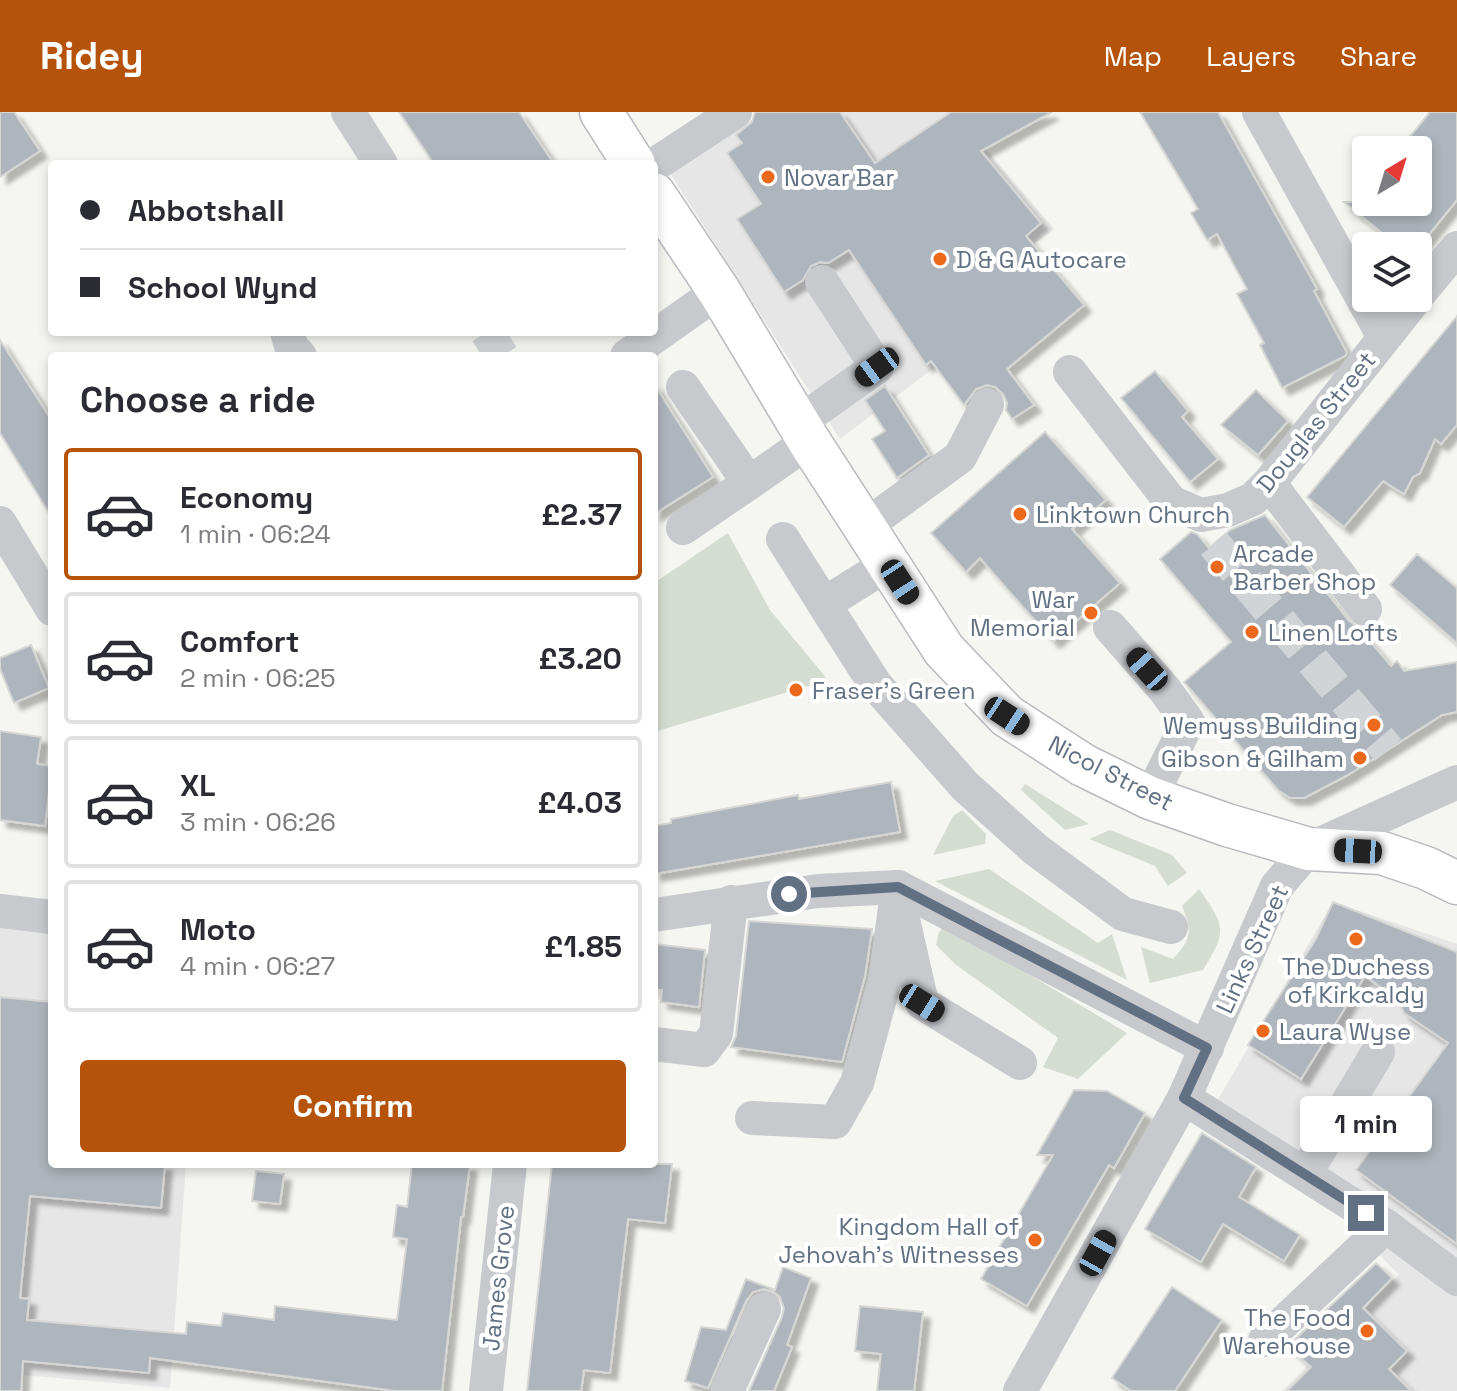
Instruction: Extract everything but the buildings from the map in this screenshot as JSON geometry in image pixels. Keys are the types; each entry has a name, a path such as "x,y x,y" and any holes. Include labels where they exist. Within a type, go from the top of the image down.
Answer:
{"main road":[{"path":"601,112 631,160"},
{"name":"Nicol Street","path":"658,200 719,291 804,432 944,650 1007,716 1083,765 1150,798 1309,849 1382,853 1426,868 1457,883"}],"street":[{"path":"348,112 378,160"},
{"path":"658,162 735,112"},
{"path":"1259,112 1384,337"},
{"name":"Douglas Street","path":"1432,279 1457,248"},
{"path":"683,528 749,483 877,367 822,282"},
{"path":"658,334 719,291"},
{"name":"Douglas Street","path":"1070,372 1171,502 1207,530 1228,510 1253,499 1269,483 1405,312"},
{"path":"633,352 655,336"},
{"path":"683,387 749,483"},
{"path":"864,527 960,457 987,405"},
{"path":"1269,483 1365,609"},
{"path":"0,523 48,602"},
{"path":"783,539 875,684 965,786 1035,849 1123,914 1171,927"},
{"path":"824,604 888,564"},
{"path":"1110,627 1165,690 1188,722 1150,798"},
{"path":"1309,849 1457,782"},
{"name":"Links Street","path":"1020,1391 1184,1098 1277,886 1309,849"},
{"path":"898,887 906,939 922,1003 1020,1063"},
{"path":"752,1118 835,1122 857,1083 885,980 898,887"},
{"path":"658,914 818,891 898,887 1207,1048"},
{"path":"658,1044 704,1050 716,1034 731,902"},
{"path":"0,911 48,917"},
{"path":"1305,1174 1378,1052"},
{"path":"1184,1098 1386,1226 1457,1279"},
{"name":"James Grove","path":"486,1391 510,1168"},
{"path":"1265,1340 1386,1226"},
{"path":"727,1391 764,1309"}],"shaded area":[{"path":"764,112 959,112 968,128 1054,229 962,298 988,327 840,439 670,173"},
{"name":"Fraser’s Green","path":"728,533 770,610 828,680 658,731 658,580"},
{"path":"1025,784 1089,824 1065,830 1021,790"},
{"path":"962,810 986,834 985,844 933,855 953,816"},
{"path":"1110,830 1172,855 1187,873 1168,886 1155,866 1089,839"},
{"path":"989,869 1098,943 1112,934 1127,980 935,881"},
{"path":"1199,889 1218,920 1220,937 1217,946 1203,970 1150,983 1141,947 1173,959 1187,940 1189,928 1182,906"},
{"path":"1333,902 1457,944 1457,1391 1282,1391 1399,1275 1324,1197 1205,1122"},
{"path":"0,923 48,929 48,1168 186,1168 170,1388 0,1373"},
{"path":"946,925 1127,1033 1078,1079 1043,1067 1058,1038 955,964 936,945 939,932"}],"tunnel":[{"path":"490,336 500,352"},
{"path":"1214,544 1388,750"}],"place":[{"name":"Novar Bar","path":"768,177"},
{"name":"D & G Autocare","path":"940,259"},
{"name":"Linktown Church","path":"1020,514"},
{"name":"Arcade Barber Shop","path":"1217,567"},
{"name":"War Memorial","path":"1091,613"},
{"name":"Linen Lofts","path":"1252,632"},
{"name":"Fraser’s Green","path":"796,690"},
{"name":"Wemyss Building","path":"1374,725"},
{"name":"Gibson & Gilham","path":"1360,758"},
{"name":"The Duchess of Kirkcaldy","path":"1356,939"},
{"name":"Laura Wyse","path":"1263,1031"},
{"name":"Kingdom Hall of Jehovah's Witnesses","path":"1035,1240"},
{"name":"The Food Warehouse","path":"1367,1331"}],"route":[{"path":"789,894 898,887 1207,1048 1184,1098 1366,1213"}]}
